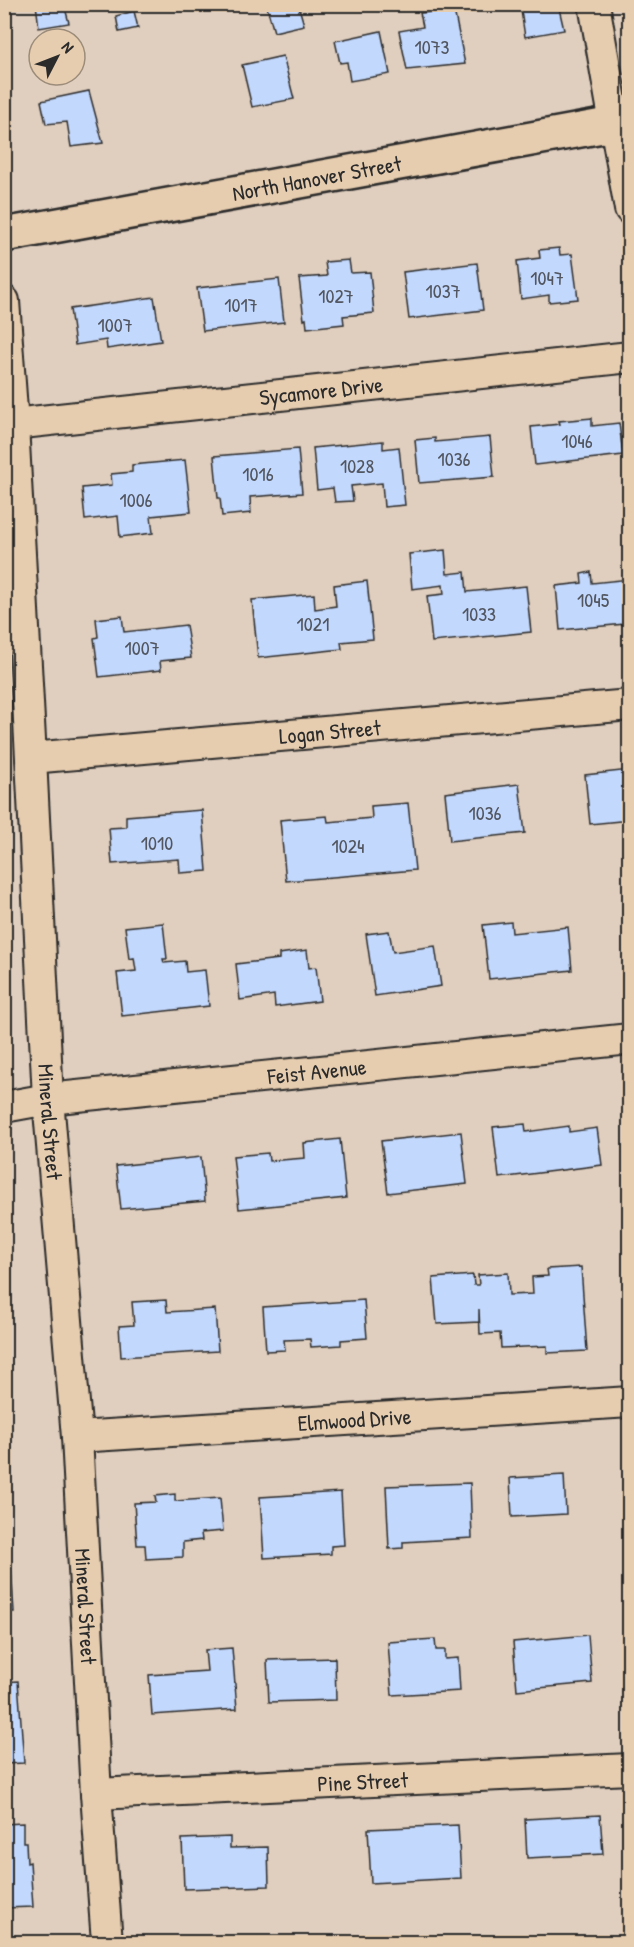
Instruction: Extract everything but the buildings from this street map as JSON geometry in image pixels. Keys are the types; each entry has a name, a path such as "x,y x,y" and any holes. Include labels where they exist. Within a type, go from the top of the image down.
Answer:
{"street":[{"path":"594,4 621,122 630,209"},
{"name":"North Hanover Street","path":"4,235 621,122"},
{"name":"Mineral Street","path":"4,300 13,424 48,1099 77,1437 96,1794 107,1942"},
{"name":"Sycamore Drive","path":"13,424 630,357"},
{"name":"Logan Street","path":"31,758 630,705"},
{"name":"Feist Avenue","path":"4,1107 48,1099 630,1039"},
{"name":"Elmwood Drive","path":"77,1437 630,1402"},
{"name":"Pine Street","path":"96,1794 630,1769"}]}
